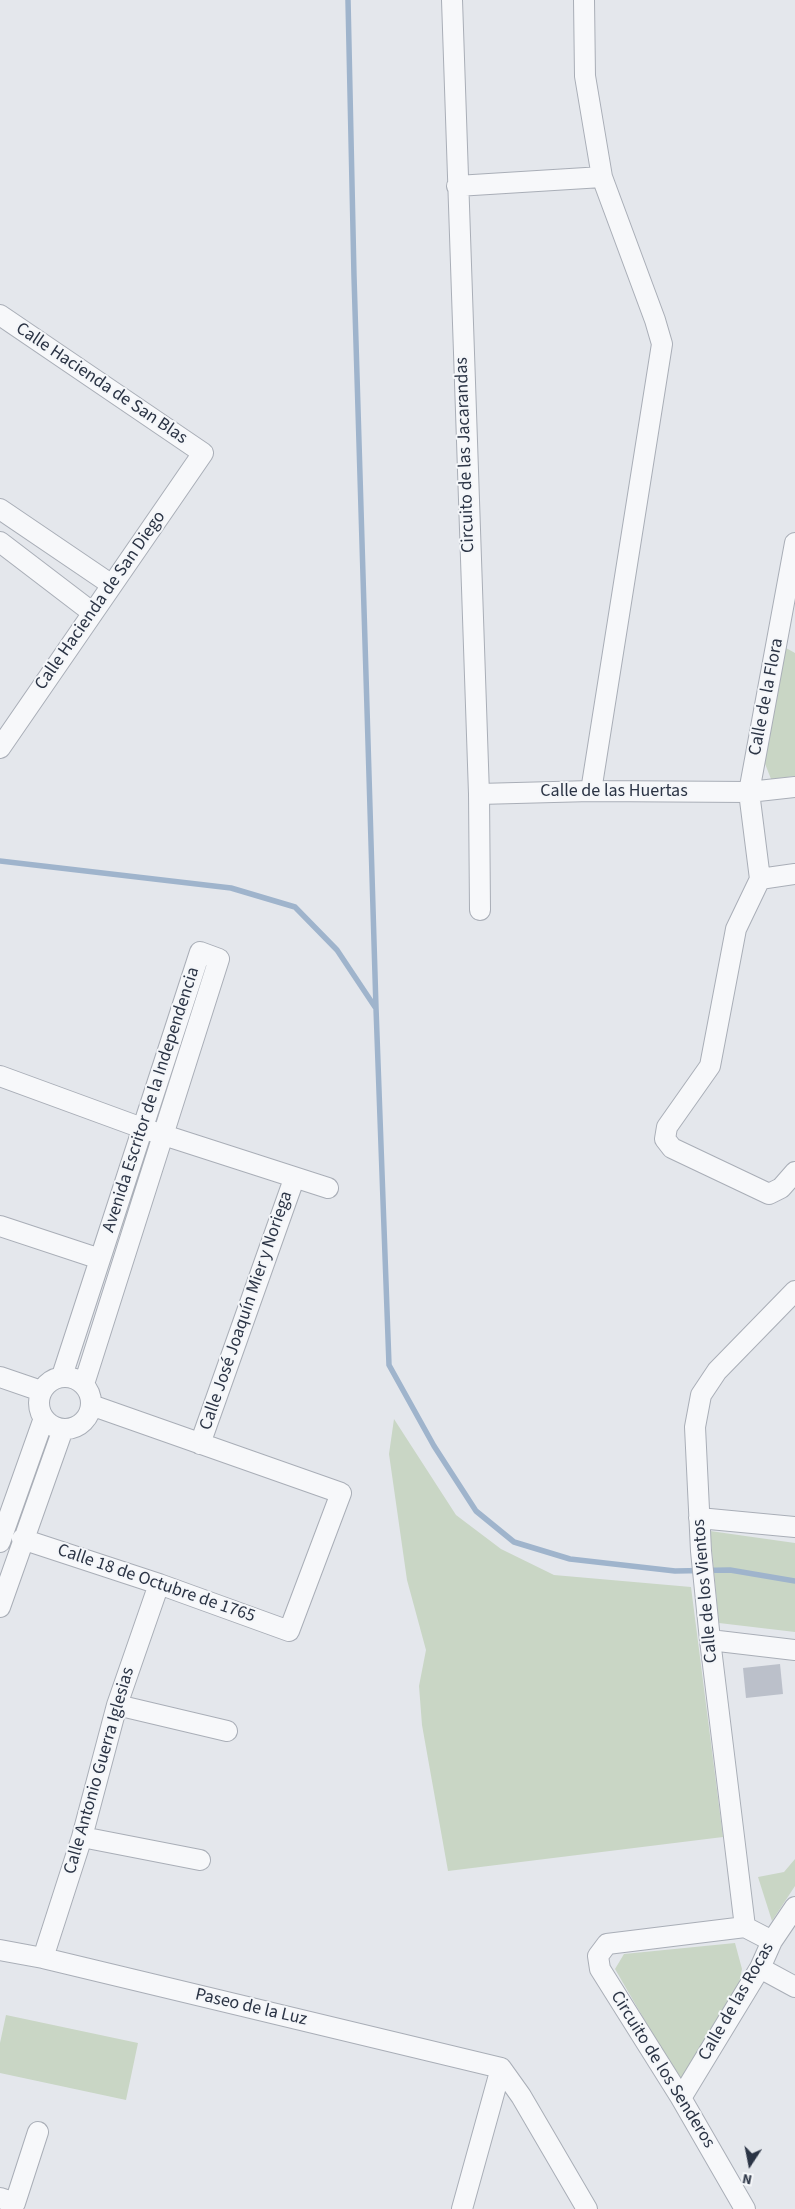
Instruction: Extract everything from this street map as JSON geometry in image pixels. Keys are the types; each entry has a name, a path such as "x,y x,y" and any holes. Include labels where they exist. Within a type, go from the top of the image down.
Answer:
{"street":[{"name":"Circuito de las Jacarandas","path":"452,0 456,186 479,794 480,910"},
{"path":"584,0 584,76 602,177 655,320 662,344 591,791"},
{"path":"456,186 602,177"},
{"name":"Calle Hacienda de San Blas","path":"0,315 203,453"},
{"name":"Calle Hacienda de San Diego","path":"0,748 203,453"},
{"path":"0,510 112,585"},
{"path":"0,542 93,613"},
{"name":"Calle de la Flora","path":"749,792 787,638 795,543"},
{"name":"Calle de las Huertas","path":"479,794 591,791 749,792 795,787"},
{"path":"749,792 760,879 736,929 710,1066 667,1127 665,1139 672,1148 769,1194 782,1188 795,1172"},
{"path":"760,879 795,874"},
{"name":"Avenida Escritor de la Independencia","path":"62,1376 200,952 219,959 84,1384"},
{"path":"0,1076 142,1128 328,1188"},
{"name":"Calle José Joaquín Mier y Noriega","path":"200,1444 294,1178"},
{"path":"0,1226 100,1259"},
{"name":"Calle de los Vientos","path":"745,1927 701,1551 695,1427 700,1395 717,1371 795,1290"},
{"path":"62,1376 74,1378 84,1384 88,1390 91,1405 89,1413 78,1425 63,1429 49,1423 44,1418 39,1400 41,1391 46,1384 62,1376"},
{"path":"0,1377 41,1391"},
{"path":"91,1405 200,1444"},
{"path":"1,1536 44,1418"},
{"path":"0,1607 22,1539 63,1429"},
{"name":"Calle 18 de Octubre de 1765","path":"22,1539 159,1584 289,1630 341,1493 200,1444"},
{"path":"699,1518 795,1527"},
{"name":"Calle Antonio Guerra Iglesias","path":"43,1958 82,1837 116,1705 159,1584"},
{"path":"710,1640 795,1650"},
{"path":"116,1705 226,1731"},
{"path":"82,1837 200,1860"},
{"name":"Calle de las Rocas","path":"681,2098 760,1968 772,1942 795,1907"},
{"path":"745,1927 772,1942"},
{"name":"Circuito de los Senderos","path":"745,1927 607,1944 598,1956 600,1969 681,2098 745,2209"},
{"name":"Paseo de la Luz","path":"0,1950 43,1958 501,2068"},
{"path":"760,1968 795,1986"},
{"path":"462,2209 501,2068"},
{"path":"501,2068 521,2096 587,2209"},
{"path":"0,2198 15,2203 38,2132"}],"green space":[{"path":"786,648 795,653 795,776 771,779 762,756"},
{"path":"394,1419 456,1515 501,1549 554,1575 691,1587 723,1837 448,1871 422,1725 419,1686 426,1650 407,1580 389,1454"},
{"path":"710,1531 795,1543 795,1632 719,1623"},
{"path":"795,1859 795,1886 772,1921 758,1877 784,1872"},
{"path":"735,1943 742,1969 739,1983 681,2083 615,1969 624,1954"},
{"path":"6,2015 138,2043 126,2100 0,2073 0,2043"}],"building":[{"path":"780,1664 783,1694 746,1698 743,1668"}],"waterway":[{"path":"348,0 354,276 376,1008 389,1365 434,1446 476,1511 514,1542 570,1559 675,1571 730,1570 795,1581"},
{"path":"0,861 231,888 295,907 337,950 375,1007"}]}
